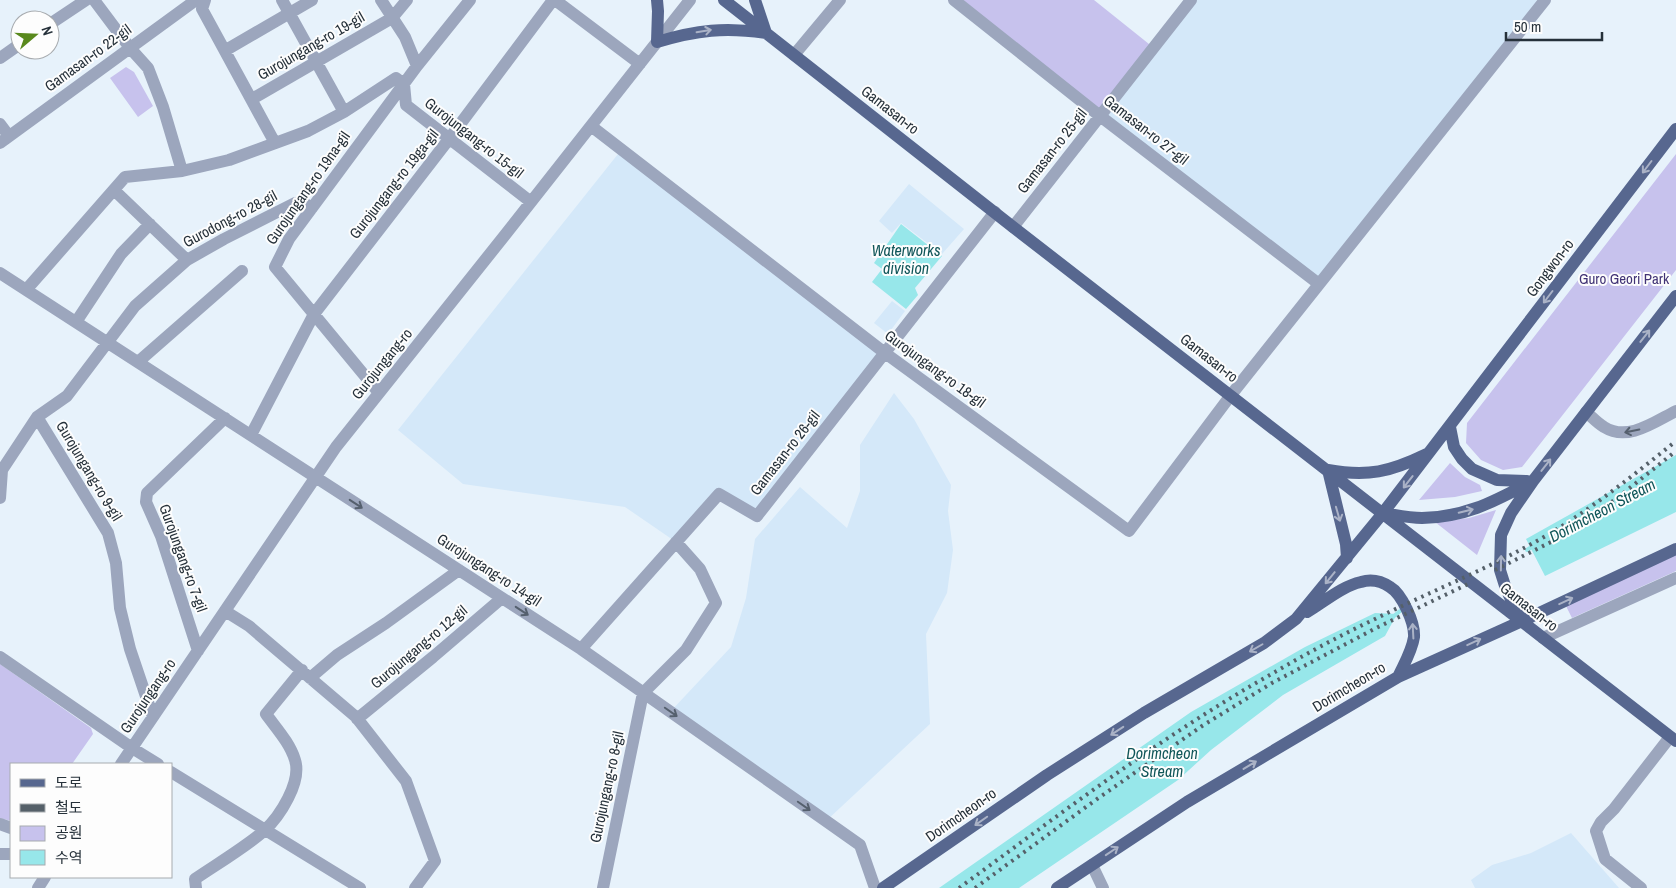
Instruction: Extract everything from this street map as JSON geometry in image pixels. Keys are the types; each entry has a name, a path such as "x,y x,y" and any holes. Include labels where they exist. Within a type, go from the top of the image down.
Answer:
{"main road":[{"path":"657,0 657,42 711,30 744,30 766,34 756,0"},
{"name":"Gamasan-ro","path":"724,0 1673,739"},
{"name":"Gongwon-ro","path":"1383,514 1676,128"},
{"path":"1522,621 1506,589 1500,570 1501,535 1511,513 1533,481 1676,296"},
{"path":"1450,426 1454,447 1472,469 1497,480 1512,482 1533,481"},
{"path":"1347,558 1346,544 1328,470 1358,474 1384,471 1412,462 1430,453"},
{"path":"1383,514 1420,518 1447,516 1495,501 1533,481"},
{"name":"Dorimcheon-ro","path":"884,888 1047,775 1144,713 1264,643 1296,619 1383,514"},
{"name":"Dorimcheon-ro","path":"1057,888 1187,802 1398,677 1676,549"},
{"path":"1296,619 1351,585 1362,581 1377,580 1392,588 1409,614 1414,638 1398,677"}],"street":[{"path":"60,17 86,0"},
{"path":"94,0 130,48 148,68 163,108 182,171"},
{"name":"Gamasan-ro 22-gil","path":"4,140 196,0"},
{"path":"205,0 202,9 275,143"},
{"path":"282,0 344,112"},
{"path":"226,50 312,0"},
{"path":"381,0 405,37 416,66"},
{"name":"Gurojungang-ro 19-gil","path":"252,99 392,18 407,0"},
{"name":"Gurojungang-ro 19na-gil","path":"379,393 274,267 289,239 416,66 470,0"},
{"path":"554,0 640,64"},
{"name":"Gurojungang-ro 19ga-gil","path":"314,314 554,0"},
{"name":"Gurojungang-ro","path":"122,763 336,447 690,0"},
{"path":"794,55 840,0"},
{"name":"Gamasan-ro 27-gil","path":"954,0 1100,116 1319,284"},
{"name":"Gamasan-ro 25-gil","path":"1014,227 1191,0"},
{"path":"1231,395 1545,0"},
{"path":"26,290 125,178 182,171 229,160 308,131 344,112 396,78 404,84"},
{"name":"Gurojungang-ro 15-gil","path":"404,84 406,105 531,202"},
{"path":"0,124 4,140"},
{"name":"Gurojungang-ro 18-gil","path":"591,126 885,353 1128,531 1231,395"},
{"path":"114,190 187,260"},
{"name":"Gurodong-ro 28-gil","path":"37,417 67,396 135,306 187,260 295,203 304,203 312,208"},
{"name":"Gamasan-ro 26-gil","path":"581,649 719,494 757,516 995,212"},
{"path":"76,322 121,254 150,224"},
{"path":"138,362 242,271"},
{"path":"0,273 316,477"},
{"path":"250,435 314,314"},
{"path":"1586,412 1603,427 1617,433 1632,432 1676,411"},
{"path":"0,498 2,470 37,417"},
{"name":"Gurojungang-ro 9-gil","path":"37,417 108,533 116,563 120,608 130,649 153,717"},
{"name":"Gurojungang-ro 7-gil","path":"198,651 161,536 146,502 147,493 225,418"},
{"name":"Gurojungang-ro 14-gil","path":"316,477 581,649 860,845 875,888"},
{"path":"643,693 686,650 716,603 700,569 676,542"},
{"path":"196,888 195,880 265,830 289,799 296,779 296,760 285,740 266,714 306,674 386,623 459,570"},
{"path":"1543,638 1676,578"},
{"name":"Gurojungang-ro 12-gil","path":"358,719 502,598"},
{"path":"225,612 250,626 358,719 406,781 435,861 415,888"},
{"path":"0,657 156,763"},
{"name":"Gurojungang-ro 8-gil","path":"603,888 643,693"},
{"path":"1641,888 1605,859 1596,831 1601,822 1614,810 1673,739"},
{"path":"172,773 360,888"},
{"path":"1092,865 1103,888"}],"shaded area":[{"path":"1191,0 1545,0 1319,284 1100,116"},
{"path":"622,149 885,353 757,516 719,494 676,542 625,507 463,484 398,430"},
{"path":"909,184 964,229 942,254 901,223 892,233 879,221"},
{"path":"892,301 905,311 888,334 874,323"},
{"path":"894,393 914,419 951,485 948,511 953,550 947,593 926,634 930,724 826,821 670,712 731,647 746,598 755,539 800,487 847,528 860,491 860,445"},
{"path":"1571,833 1619,888 1475,888 1471,880 1492,865 1531,853"}],"green space":[{"path":"963,0 1094,0 1154,48 1100,116"},
{"path":"126,67 134,72 153,106 138,117 110,78"},
{"name":"Guro Geori Park","path":"1676,154 1676,270 1522,467 1503,470 1481,460 1466,443 1467,423"},
{"path":"1450,463 1465,477 1480,485 1482,491 1455,497 1419,500"},
{"path":"1496,510 1477,555 1435,522 1469,518"},
{"path":"1676,554 1676,571 1572,618 1566,606"},
{"path":"0,664 91,728 93,734 73,763 10,763 10,821 0,818"}],"water":[{"name":"Waterworks division","path":"901,224 942,256 915,288 918,295 906,309 872,282 882,269 874,263"},
{"name":"Dorimcheon Stream","path":"1676,455 1676,512 1545,576 1526,539"},
{"name":"Dorimcheon Stream","path":"1375,613 1397,614 1385,636 1283,695 1211,750 1178,780 1019,888 939,888 1191,712 1305,647"}],"waterway":[{"name":"Dorimcheon Stream","path":"1527,550 1536,544"},
{"name":"Dorimcheon Stream","path":"1394,616 1400,611"}],"railway":[{"path":"959,888 1110,778 1228,700 1333,640 1506,557 1549,534 1630,478 1676,441"},
{"path":"1495,570 1553,541 1616,499 1676,451"},
{"path":"975,888 1097,799 1202,726 1272,683 1376,628 1468,584"}]}
